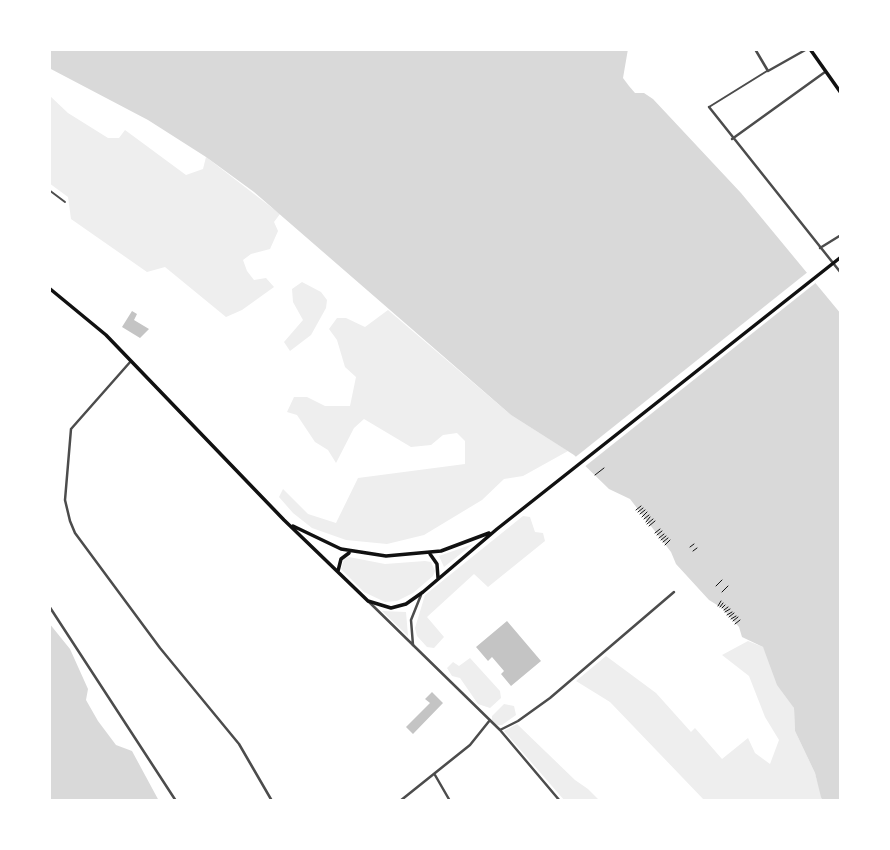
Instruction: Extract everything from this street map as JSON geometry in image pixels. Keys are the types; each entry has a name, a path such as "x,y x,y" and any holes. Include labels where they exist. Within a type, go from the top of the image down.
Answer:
{"main road":[{"path":"808,49 841,93"},
{"path":"49,288 99,329 284,520 368,601 382,607 396,608 423,592 497,529 841,257"},
{"path":"284,520 317,539 353,552 386,556 430,554 464,544 497,529"},
{"path":"339,573 341,559 353,552"},
{"path":"430,554 438,565 437,580"}],"street":[{"path":"755,49 768,71"},
{"path":"808,49 709,107 841,273"},
{"path":"732,139 825,72"},
{"path":"49,190 65,202"},
{"path":"820,248 841,235"},
{"path":"131,361 71,429 65,500 70,521 75,533 160,648 239,744 272,801"},
{"path":"413,645 411,620 423,592"},
{"path":"500,730 518,722 550,698 674,592"},
{"path":"368,601 500,730 560,801"},
{"path":"49,606 176,801"},
{"path":"400,801 470,745 490,720"},
{"path":"435,775 450,801"}],"path":[{"path":"595,475 604,468"},
{"path":"643,518 648,513"},
{"path":"643,518 648,513"},
{"path":"643,518 648,513"},
{"path":"643,518 648,513"},
{"path":"660,539 665,535"},
{"path":"660,539 665,535"},
{"path":"660,539 665,535"},
{"path":"690,547 694,544"},
{"path":"693,551 698,548"},
{"path":"716,586 722,580"},
{"path":"722,592 728,586"},
{"path":"726,614 731,610"},
{"path":"726,614 731,610"},
{"path":"726,614 731,610"},
{"path":"726,614 731,610"},
{"path":"726,614 731,610"}],"shaded area":[{"path":"49,49 628,49 623,78 629,86 635,93 644,93 653,99 741,193 841,314 841,801 823,801 815,773 795,731 794,708 777,685 763,647 742,637 739,627 722,608 709,600 676,564 671,552 630,499 609,489 574,455 511,415 254,192 148,120 49,68"},
{"path":"49,95 68,113 108,138 119,138 125,130 186,175 203,169 206,157 280,214 274,222 278,231 270,249 251,254 243,260 254,280 266,278 274,287 242,310 226,317 165,267 147,272 71,219 68,197 49,183"},
{"path":"302,282 321,292 327,300 326,308 311,335 290,351 284,342 303,320 293,302 292,289"},
{"path":"388,310 511,415 568,451 523,476 504,479 482,500 424,535 387,544 346,540 312,528 279,497 283,489 308,514 336,523 358,478 465,464 465,441 457,433 443,435 431,445 411,447 364,419 354,428 336,463 328,450 315,442 297,415 287,412 294,397 307,397 325,406 350,406 356,377 345,367 337,340 329,329 337,318 346,318 365,327"},
{"path":"523,516 530,517 535,532 543,533 545,541 488,587 474,574 427,617 444,637 434,648 427,647 417,636 415,628 425,595"},
{"path":"473,544 444,567 439,556"},
{"path":"349,557 385,564 425,561 431,562 435,571 433,576 413,593 397,601 385,602 364,592 341,569 344,559"},
{"path":"382,611 406,612 408,636"},
{"path":"49,623 70,649 88,689 86,700 98,721 116,745 132,751 159,801 49,801"},
{"path":"748,641 763,647 794,708 795,731 815,773 823,801 705,801 610,702 576,681 606,656 656,693 691,732 695,728 722,759 748,738 755,753 770,764 779,740 765,717 749,676 722,655"},
{"path":"470,658 500,691 501,698 490,708 478,704 460,678 452,676 447,668 453,662 459,666"},
{"path":"504,704 514,706 516,715 502,725 497,725 492,721 492,716"},
{"path":"517,724 600,801 565,801 504,731"}],"pier":[{"path":"809,271 818,281 583,468 573,459"}],"building":[{"path":"132,311 137,314 134,320 149,329 140,338 122,327"},
{"path":"507,621 541,661 511,686 501,674 504,671 492,657 488,661 476,647"},
{"path":"432,692 443,703 413,734 406,727 430,703 425,699"}]}
